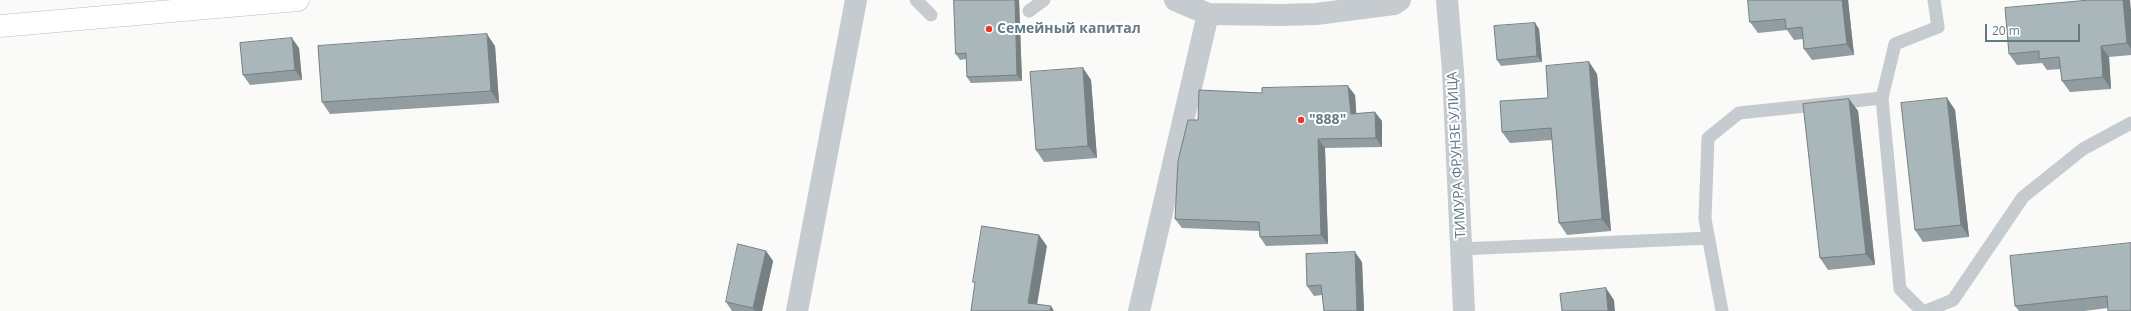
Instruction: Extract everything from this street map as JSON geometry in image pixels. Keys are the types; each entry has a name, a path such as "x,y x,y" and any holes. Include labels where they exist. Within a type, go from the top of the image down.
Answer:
{"main road":[{"path":"0,26 298,0"}],"street":[{"path":"797,311 856,0"},
{"path":"1175,0 1208,14 1316,14 1394,4 1400,0"},
{"name":"ТИМУРА ФРУНЗЕ УЛИЦА","path":"1447,0 1453,71 1464,311"},
{"path":"1139,311 1208,14"}],"lane":[{"path":"916,0 931,15"},
{"path":"1030,11 1044,0"},
{"path":"1922,311 1900,289 1882,98 1895,44 1938,27 1934,0"},
{"path":"1722,311 1705,219 1708,138 1738,113 1882,98"},
{"path":"1926,311 1953,300 2023,197 2083,149 2131,123"},
{"path":"1461,249 1709,238"}],"building":[{"name":"Семейный капитал","path":"954,0 1015,0 1017,75 967,77 966,53 956,54"},
{"path":"1748,0 1842,0 1847,44 1804,49 1802,27 1786,29 1785,19 1750,22"},
{"path":"2090,0 2123,0 2127,43 2101,46 2103,77 2062,81 2059,57 2039,59 2039,51 2009,54 2005,8"},
{"path":"1535,23 1537,56 1497,60 1494,26"},
{"path":"487,34 491,91 322,102 318,46"},
{"path":"292,38 295,70 243,75 240,43"},
{"path":"1589,62 1602,219 1559,223 1551,128 1502,132 1500,101 1548,98 1546,66"},
{"path":"1083,68 1088,146 1036,150 1030,72"},
{"path":"1348,86 1351,114 1375,112 1376,138 1318,139 1321,235 1260,237 1259,222 1175,219 1178,161 1188,120 1198,120 1199,90 1262,93 1262,88"},
{"path":"1947,98 1961,225 1915,230 1901,103"},
{"path":"1849,99 1866,254 1820,258 1803,104"},
{"path":"982,226 1039,235 1028,303 1051,306 1050,311 971,311 975,282 973,282"},
{"path":"2131,243 2131,311 2108,311 2107,296 2015,306 2010,256"},
{"path":"738,244 766,251 753,308 726,302"},
{"path":"1355,252 1357,311 1324,311 1321,285 1307,286 1306,254"},
{"path":"1606,288 1608,311 1562,311 1560,294"}],"place":[{"name":"Семейный капитал","path":"989,29"},
{"name":"\"888\"","path":"1301,120"}]}
